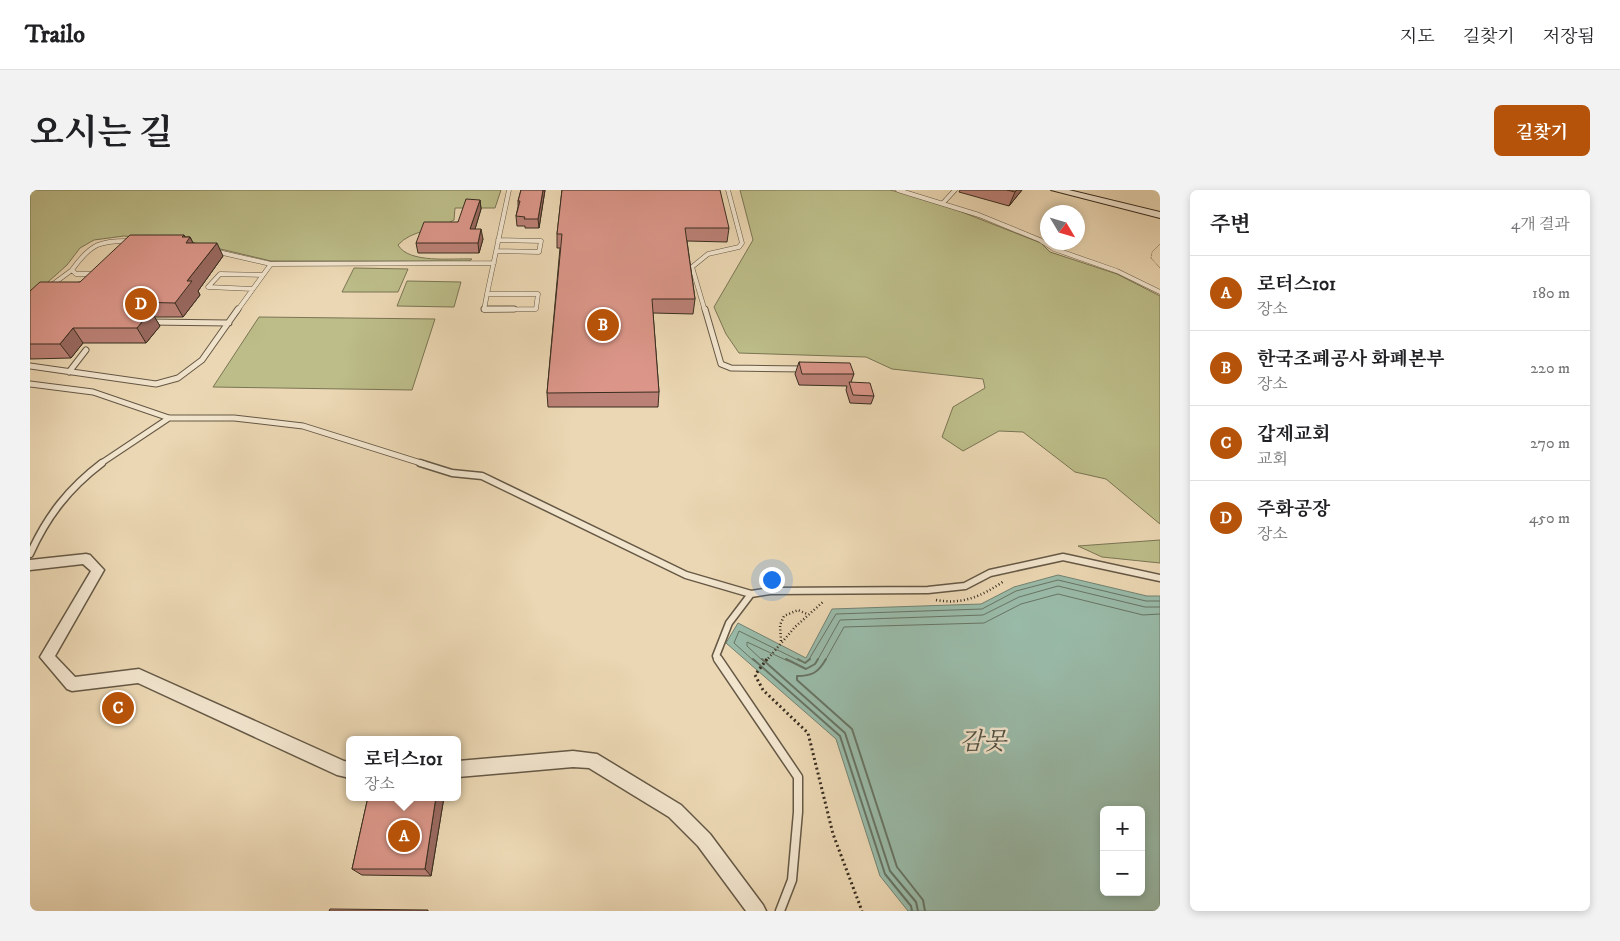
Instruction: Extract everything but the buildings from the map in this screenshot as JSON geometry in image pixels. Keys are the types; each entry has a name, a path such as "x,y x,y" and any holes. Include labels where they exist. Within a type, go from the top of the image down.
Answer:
{"street":[{"path":"1056,190 1160,214"},
{"path":"30,565 86,559 98,570 47,656 72,684 139,676 217,714 346,769"},
{"path":"461,769 573,759 591,760 675,811 704,840 757,911"}],"lane":[{"path":"488,294 538,294 536,310 484,310 509,190"},
{"path":"728,190 742,243 739,247 708,254 692,267 721,364 731,368 813,370"},
{"path":"898,190 979,215 1040,240 1054,249 1117,271 1160,292"},
{"path":"943,203 955,190"},
{"path":"496,251 539,252 541,241 498,240"},
{"path":"42,294 54,282 72,270 89,247 100,243 140,241"},
{"path":"205,248 271,264 494,263"},
{"path":"30,366 156,384 166,383 178,378 202,360 271,264"},
{"path":"72,270 76,274 102,274"},
{"path":"253,289 208,287 220,274 263,275"},
{"path":"141,322 229,323"},
{"path":"69,372 86,350"},
{"path":"30,384 93,392 169,418 234,418 303,426 452,473 482,476 686,575 751,594 770,591 928,590 965,586 990,573 1063,557 1160,578"},
{"path":"30,554 46,519 72,486 122,448 169,418"},
{"path":"751,594 729,623 716,656 798,777 798,812 792,880 780,911"}],"path":[{"path":"1159,245 1160,250"},
{"path":"1159,245 1152,252 1151,258 1160,268"},
{"path":"807,614 798,610 783,616 779,621 781,641 755,675 763,690 808,733 833,834 862,911"}],"green space":[{"path":"30,190 501,190 495,208 455,208 454,220 410,236 398,245 411,255 421,258 472,259 469,261 271,261 191,242 124,236 94,240 80,248 67,265 30,298"},
{"path":"740,190 890,190 926,198 1040,243 1040,250 1048,250 1117,274 1160,296 1160,524 1106,479 1075,472 1023,432 999,431 963,451 942,437 953,407 985,388 983,379 892,369 866,357 739,353 726,334 714,307 753,240"},
{"path":"354,268 408,269 398,292 342,292"},
{"path":"407,281 461,282 454,307 397,306"},
{"path":"259,317 435,319 412,390 213,387"},
{"path":"1160,540 1160,563 1102,557 1078,546"}],"water":[{"name":"감못","path":"1058,575 1147,596 1160,596 1160,911 908,911 880,876 836,739 726,643 738,623 806,658 832,609 981,604 1014,587"}],"place":[{"name":"주화공장","path":"141,304"},
{"name":"한국조폐공사 화폐본부","path":"603,325"},
{"name":"갑제교회","path":"118,708"},
{"name":"로터스101","path":"404,836"}]}
